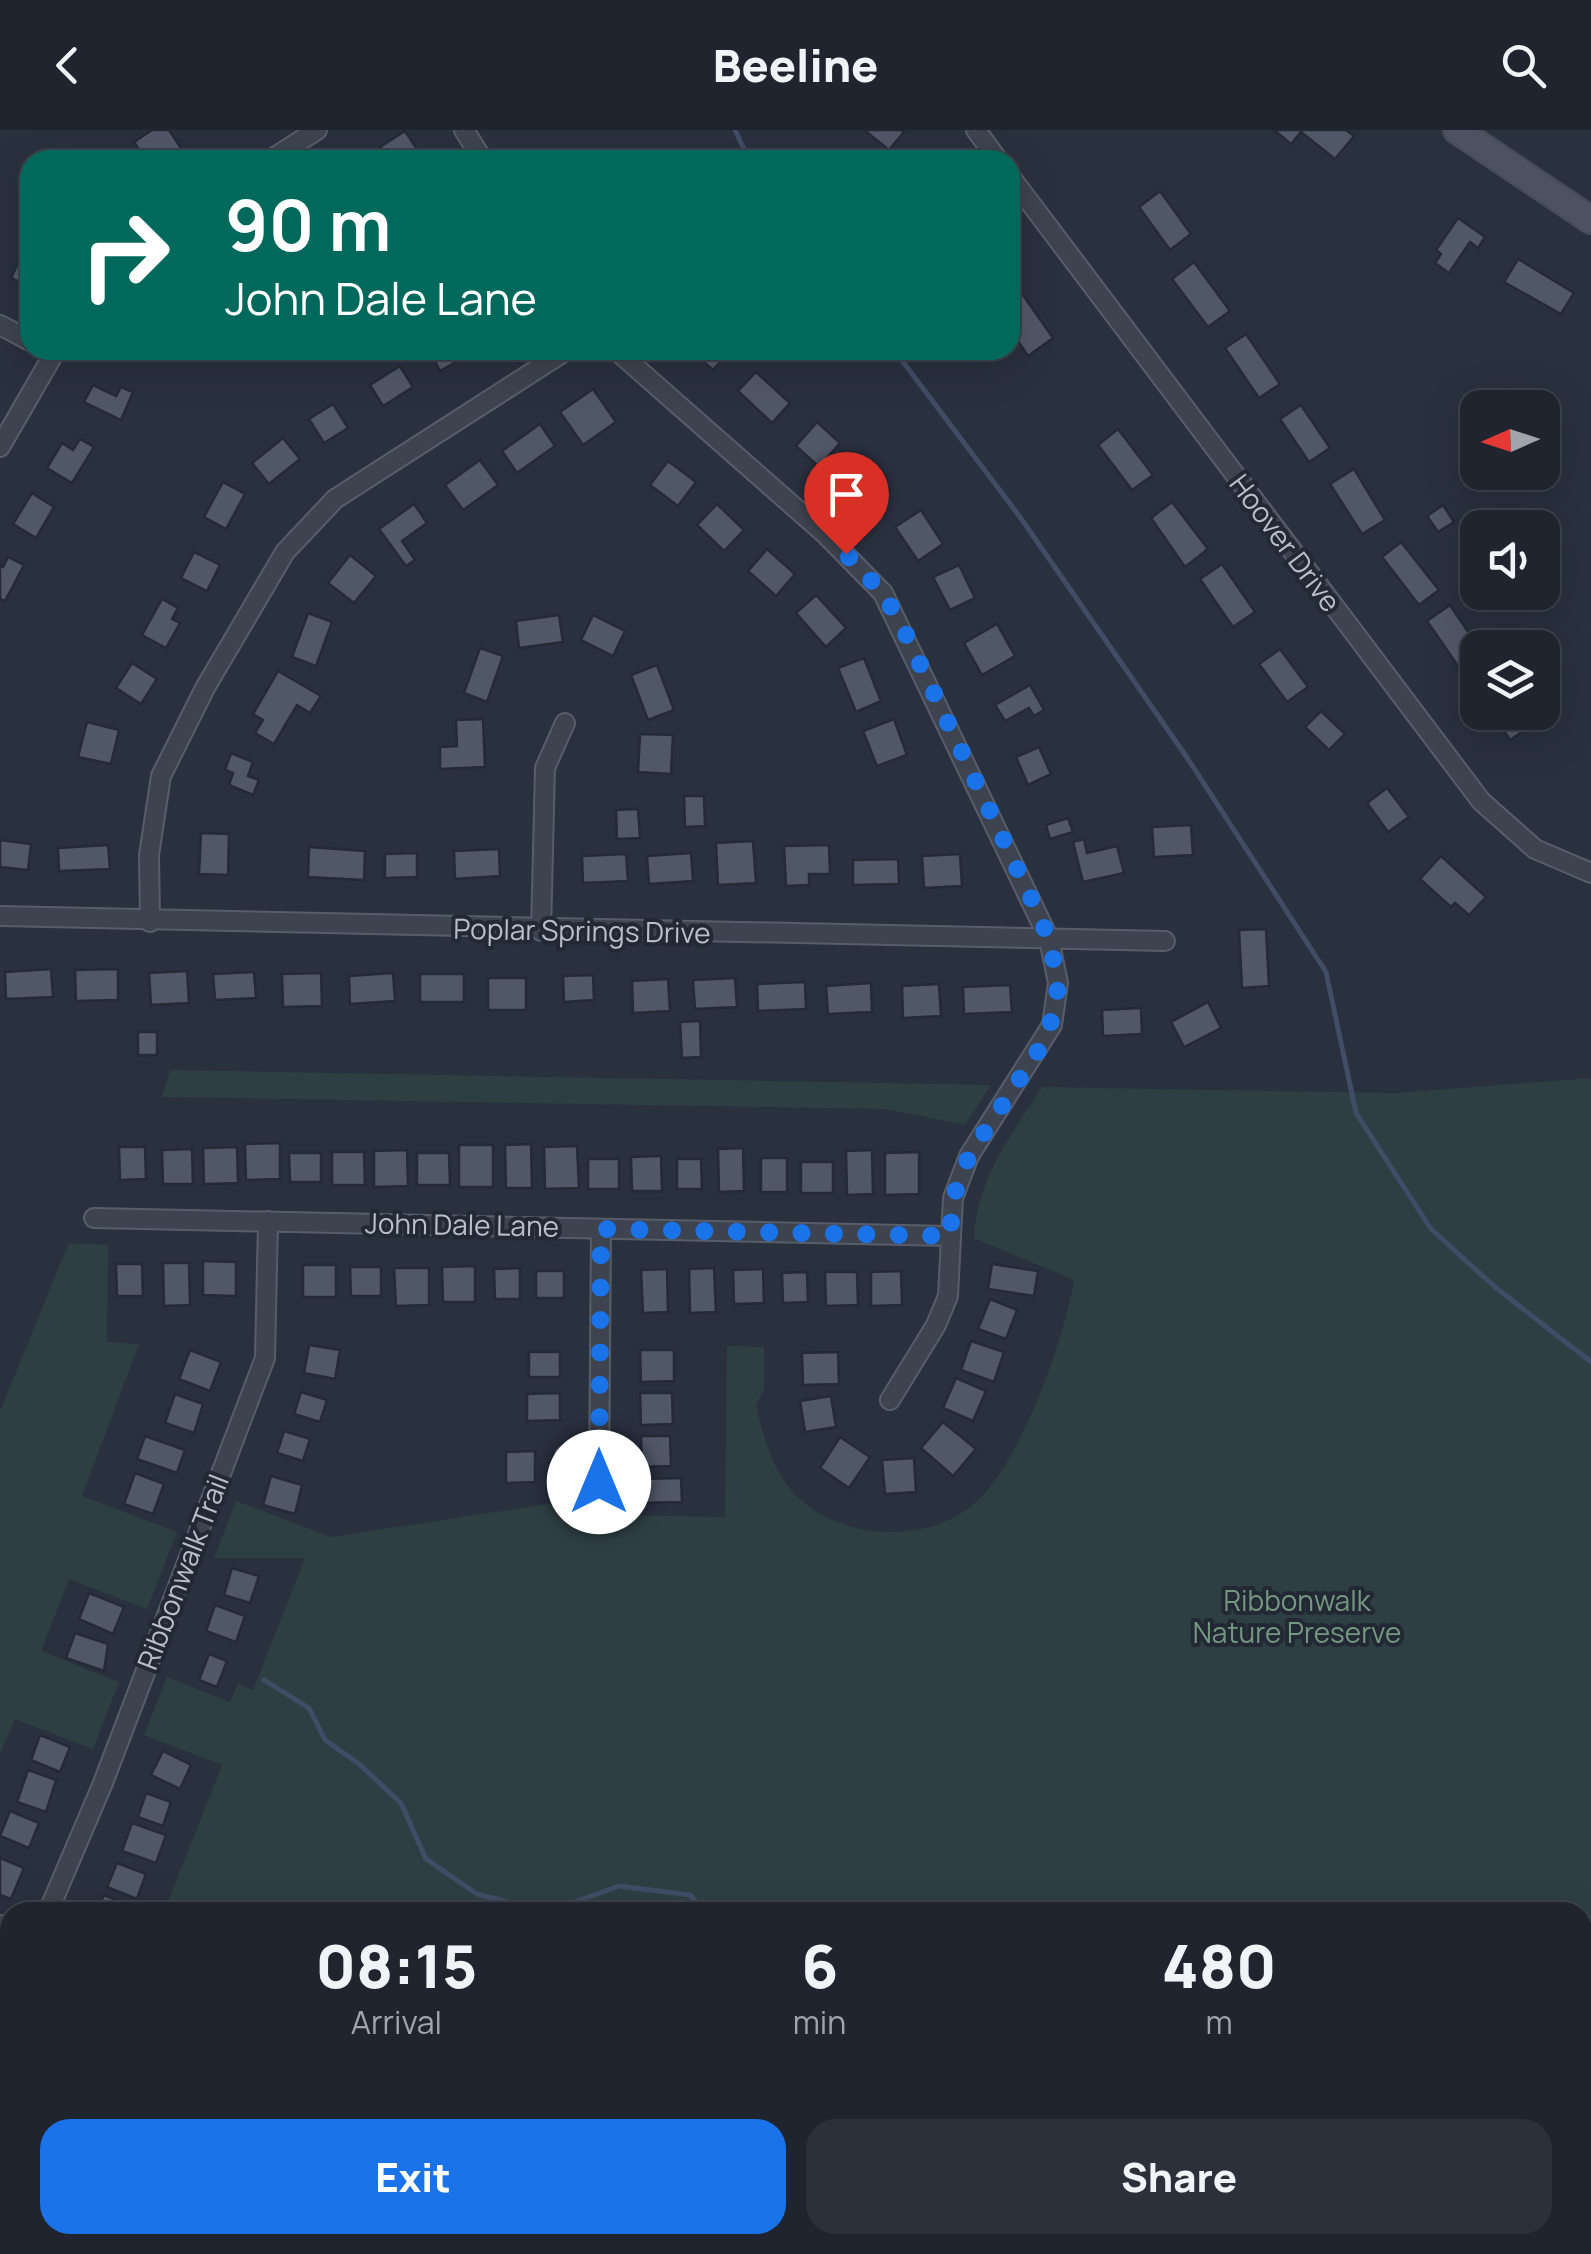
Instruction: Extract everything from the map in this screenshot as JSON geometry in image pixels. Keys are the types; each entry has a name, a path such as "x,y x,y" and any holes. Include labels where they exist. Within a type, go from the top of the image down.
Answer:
{"main road":[{"path":"1458,130 1591,220"}],"street":[{"path":"286,150 317,130"},
{"name":"Hoover Drive","path":"1020,189 1480,801 1536,849 1591,873"},
{"path":"0,447 48,360"},
{"path":"150,922 151,828 161,776 178,737 285,552 335,499 551,360"},
{"path":"627,360 824,534 883,593 1049,939 1058,982 1052,1025 969,1156 953,1198 948,1296 936,1326 890,1400"},
{"path":"541,931 545,768 565,723"},
{"name":"Poplar Springs Drive","path":"0,916 541,931 1165,941"},
{"name":"John Dale Lane","path":"94,1218 950,1236"},
{"name":"Ribbonwalk Trail","path":"52,1902 103,1783 265,1358 268,1221"},
{"path":"599,1482 601,1229"},
{"path":"565,1456 599,1456"}],"green space":[{"path":"170,1070 991,1085 965,1125 886,1109 162,1097"},
{"name":"Ribbonwalk Nature Preserve","path":"1591,1078 1591,1902 168,1902 222,1765 144,1735 167,1677 230,1702 238,1684 253,1690 305,1558 214,1558 236,1501 331,1537 580,1499 623,1500 624,1515 725,1517 727,1346 764,1347 764,1389 756,1405 772,1459 790,1489 808,1506 855,1528 881,1532 933,1526 957,1516 977,1501 1009,1458 1051,1366 1069,1305 1074,1280 974,1238 988,1177 1042,1087 1395,1093"},
{"path":"69,1243 108,1245 107,1342 139,1344 82,1496 177,1532 147,1609 69,1579 41,1651 119,1682 93,1749 15,1719 0,1754 0,1411"}],"building":[{"path":"152,130 169,130 182,150 139,150 134,142"},
{"path":"864,130 901,130 904,132 889,150"},
{"path":"1274,130 1346,130 1354,136 1335,159 1301,132 1291,144"},
{"path":"405,131 417,150 382,150 380,147"},
{"path":"1160,191 1191,234 1170,250 1139,207"},
{"path":"1458,218 1485,237 1478,248 1470,242 1449,273 1435,263 1441,254 1436,250"},
{"path":"20,259 20,282 11,278"},
{"path":"1518,259 1574,293 1561,314 1504,282"},
{"path":"1194,262 1230,311 1208,327 1172,279"},
{"path":"1020,293 1053,338 1028,356 1020,344"},
{"path":"1246,334 1280,384 1259,398 1225,348"},
{"path":"434,360 459,360 440,371"},
{"path":"702,360 722,360 713,370"},
{"path":"400,366 413,387 383,406 370,385"},
{"path":"756,372 790,403 772,423 738,391"},
{"path":"93,385 116,396 121,387 133,392 121,420 84,402"},
{"path":"593,389 616,422 583,445 560,412"},
{"path":"333,404 348,428 324,443 309,419"},
{"path":"1301,405 1330,448 1309,462 1280,419"},
{"path":"817,422 840,443 819,467 796,446"},
{"path":"540,424 555,446 517,473 502,451"},
{"path":"1118,429 1153,475 1132,490 1098,445"},
{"path":"283,438 300,459 269,484 252,463"},
{"path":"80,439 94,447 72,483 47,468 62,443 73,450"},
{"path":"480,460 498,485 463,510 445,485"},
{"path":"668,461 696,482 678,506 650,485"},
{"path":"860,462 890,489 873,508 843,481"},
{"path":"1354,469 1385,520 1362,534 1330,484"},
{"path":"223,482 245,494 226,529 204,517"},
{"path":"32,493 54,507 36,538 13,524"},
{"path":"1172,502 1208,549 1185,567 1151,518"},
{"path":"414,504 427,523 402,541 415,560 406,566 379,529"},
{"path":"717,504 744,530 724,551 697,525"},
{"path":"1443,505 1454,522 1438,532 1427,516"},
{"path":"921,510 943,544 918,561 895,527"},
{"path":"1401,542 1439,590 1419,605 1382,557"},
{"path":"767,549 795,574 776,596 748,571"},
{"path":"194,552 220,565 207,591 181,578"},
{"path":"350,555 376,576 354,603 328,583"},
{"path":"8,557 24,565 5,601 0,599 0,565 3,567"},
{"path":"1222,564 1255,612 1233,627 1200,579"},
{"path":"959,565 975,598 950,610 933,577"},
{"path":"816,595 846,628 826,647 796,613"},
{"path":"162,599 178,608 172,619 180,623 166,648 142,635"},
{"path":"1450,605 1467,630 1460,630 1460,669 1427,621"},
{"path":"308,613 332,622 316,666 292,657"},
{"path":"559,615 563,642 519,648 516,621"},
{"path":"593,615 625,631 613,656 581,640"},
{"path":"997,624 1015,656 982,675 964,643"},
{"path":"480,648 503,656 487,702 464,693"},
{"path":"1280,649 1308,687 1287,702 1259,664"},
{"path":"864,658 881,701 856,712 838,668"},
{"path":"132,663 157,679 141,704 116,688"},
{"path":"657,665 674,710 648,720 631,675"},
{"path":"278,671 321,696 310,713 297,705 274,744 255,733 263,720 253,714"},
{"path":"1030,685 1044,710 1034,716 1029,708 1005,721 995,705"},
{"path":"1321,711 1345,734 1329,750 1305,727"},
{"path":"483,719 485,767 440,769 440,747 457,746 456,720"},
{"path":"894,719 907,755 877,766 863,731"},
{"path":"87,722 119,730 111,764 78,757"},
{"path":"1504,730 1525,730 1510,740"},
{"path":"640,734 673,735 671,774 638,772"},
{"path":"1039,747 1051,774 1028,785 1016,757"},
{"path":"231,753 253,762 248,776 259,780 253,795 229,785 233,773 225,770"},
{"path":"1387,788 1409,817 1388,832 1367,803"},
{"path":"684,796 704,796 705,826 685,827"},
{"path":"638,809 640,838 617,839 616,810"},
{"path":"1068,818 1073,832 1050,839 1046,825"},
{"path":"1191,825 1193,855 1154,857 1152,827"},
{"path":"201,833 229,834 228,875 199,874"},
{"path":"1084,839 1087,853 1117,846 1124,873 1083,882 1073,842"},
{"path":"0,840 31,844 28,870 0,867"},
{"path":"753,841 756,883 718,885 716,843"},
{"path":"108,845 110,869 59,871 58,848"},
{"path":"829,845 830,874 809,874 809,885 786,886 784,846"},
{"path":"309,847 365,851 364,880 308,877"},
{"path":"499,849 500,876 455,879 454,851"},
{"path":"417,853 417,877 385,878 385,854"},
{"path":"691,853 693,881 649,884 647,856"},
{"path":"626,854 628,881 583,883 582,856"},
{"path":"960,854 962,886 924,888 922,856"},
{"path":"1441,856 1486,897 1469,915 1455,903 1451,907 1420,879"},
{"path":"898,859 899,884 853,885 853,860"},
{"path":"1266,929 1269,986 1242,988 1239,930"},
{"path":"51,969 53,997 6,999 5,972"},
{"path":"118,969 118,1000 76,1001 75,970"},
{"path":"187,971 189,1003 151,1005 149,973"},
{"path":"254,972 256,998 215,1000 213,974"},
{"path":"321,973 322,1006 283,1007 282,974"},
{"path":"393,973 395,1001 350,1004 349,976"},
{"path":"420,974 464,974 464,1002 420,1002"},
{"path":"593,975 594,1000 564,1002 563,976"},
{"path":"488,978 526,978 526,1010 488,1010"},
{"path":"735,978 737,1007 695,1009 693,980"},
{"path":"668,979 670,1011 633,1013 632,981"},
{"path":"805,982 806,1009 758,1011 757,984"},
{"path":"871,983 872,1012 828,1014 826,986"},
{"path":"939,984 941,1016 903,1018 902,986"},
{"path":"1010,985 1012,1012 964,1014 963,987"},
{"path":"1208,1002 1221,1028 1184,1047 1171,1022"},
{"path":"1141,1008 1142,1034 1103,1036 1102,1010"},
{"path":"700,1021 701,1057 682,1058 680,1022"},
{"path":"138,1032 157,1032 157,1055 138,1055"},
{"path":"280,1143 280,1179 246,1180 245,1144"},
{"path":"531,1144 532,1188 506,1188 505,1145"},
{"path":"459,1145 493,1145 493,1187 459,1187"},
{"path":"577,1146 579,1188 545,1189 544,1147"},
{"path":"119,1147 145,1147 146,1179 120,1180"},
{"path":"237,1147 238,1183 204,1184 203,1148"},
{"path":"743,1148 744,1191 719,1192 718,1149"},
{"path":"192,1149 193,1184 163,1184 162,1150"},
{"path":"407,1150 408,1186 374,1187 374,1151"},
{"path":"872,1150 873,1194 847,1195 846,1151"},
{"path":"332,1152 364,1152 365,1185 332,1185"},
{"path":"919,1152 919,1194 885,1195 885,1153"},
{"path":"289,1153 321,1153 321,1182 290,1182"},
{"path":"417,1153 449,1153 450,1185 417,1185"},
{"path":"661,1156 662,1191 632,1191 631,1157"},
{"path":"761,1158 787,1158 787,1192 761,1192"},
{"path":"588,1159 619,1159 619,1189 588,1189"},
{"path":"677,1159 701,1159 702,1189 677,1189"},
{"path":"801,1162 833,1162 833,1193 801,1193"},
{"path":"203,1261 236,1262 236,1296 203,1295"},
{"path":"163,1263 189,1263 190,1305 164,1306"},
{"path":"116,1264 142,1264 143,1296 117,1296"},
{"path":"992,1264 1038,1271 1034,1296 988,1289"},
{"path":"303,1265 336,1265 336,1297 303,1297"},
{"path":"475,1266 475,1302 443,1302 442,1267"},
{"path":"350,1267 381,1267 381,1296 351,1296"},
{"path":"394,1268 429,1268 429,1305 396,1306"},
{"path":"520,1268 520,1299 495,1299 494,1269"},
{"path":"714,1268 716,1312 690,1313 689,1269"},
{"path":"667,1269 668,1312 643,1313 641,1270"},
{"path":"763,1269 764,1303 734,1304 733,1270"},
{"path":"536,1271 564,1271 564,1298 536,1298"},
{"path":"901,1271 902,1305 871,1306 871,1272"},
{"path":"807,1272 808,1302 783,1303 782,1273"},
{"path":"825,1272 857,1272 858,1305 826,1306"},
{"path":"990,1299 1017,1310 1006,1339 978,1329"},
{"path":"971,1341 1004,1352 994,1382 961,1370"},
{"path":"309,1345 340,1350 335,1379 304,1373"},
{"path":"190,1350 221,1362 210,1391 179,1379"},
{"path":"640,1350 674,1350 674,1381 641,1382"},
{"path":"529,1352 560,1352 560,1377 529,1377"},
{"path":"838,1352 839,1384 803,1385 802,1353"},
{"path":"956,1378 986,1391 973,1421 943,1408"},
{"path":"301,1392 327,1400 320,1422 294,1414"},
{"path":"560,1393 560,1420 527,1421 527,1394"},
{"path":"640,1393 672,1393 673,1424 641,1425"},
{"path":"175,1394 203,1404 194,1433 165,1423"},
{"path":"831,1396 836,1427 805,1432 800,1401"},
{"path":"943,1422 976,1449 953,1476 921,1448"},
{"path":"284,1431 310,1439 303,1461 277,1453"},
{"path":"145,1436 185,1450 177,1473 137,1459"},
{"path":"641,1436 670,1436 671,1466 642,1467"},
{"path":"840,1437 870,1457 849,1488 820,1468"},
{"path":"535,1451 535,1482 506,1483 506,1452"},
{"path":"914,1458 916,1492 885,1494 882,1460"},
{"path":"135,1473 164,1484 153,1514 124,1504"},
{"path":"271,1476 302,1485 295,1514 263,1505"},
{"path":"681,1478 682,1502 639,1503 638,1479"},
{"path":"232,1568 259,1576 250,1603 224,1595"},
{"path":"89,1593 124,1607 113,1634 79,1619"},
{"path":"215,1605 245,1616 236,1642 206,1631"},
{"path":"75,1633 108,1644 104,1671 66,1658"},
{"path":"209,1654 227,1661 217,1687 199,1680"},
{"path":"40,1735 70,1747 60,1772 31,1760"},
{"path":"163,1751 191,1765 180,1789 151,1775"},
{"path":"28,1770 56,1780 46,1812 17,1802"},
{"path":"146,1793 171,1802 163,1826 138,1817"},
{"path":"10,1811 39,1823 29,1848 0,1836"},
{"path":"132,1823 166,1835 156,1863 122,1851"},
{"path":"0,1858 24,1868 11,1899 0,1895"},
{"path":"117,1863 146,1874 137,1899 107,1887"},
{"path":"104,1895 121,1902 101,1902"}],"waterway":[{"path":"735,130 744,150"},
{"path":"902,360 1020,517 1188,759 1326,972 1356,1113 1431,1229 1495,1287 1591,1362"},
{"path":"264,1680 309,1708 325,1740 359,1764 401,1803 426,1859 477,1894 508,1902"},
{"path":"575,1902 619,1886 690,1895 696,1902"}],"route":[{"path":"599,1482 601,1229 950,1236 953,1198 969,1156 1052,1025 1058,982 1056,962 1033,902 902,626 883,593 846,554"}]}
